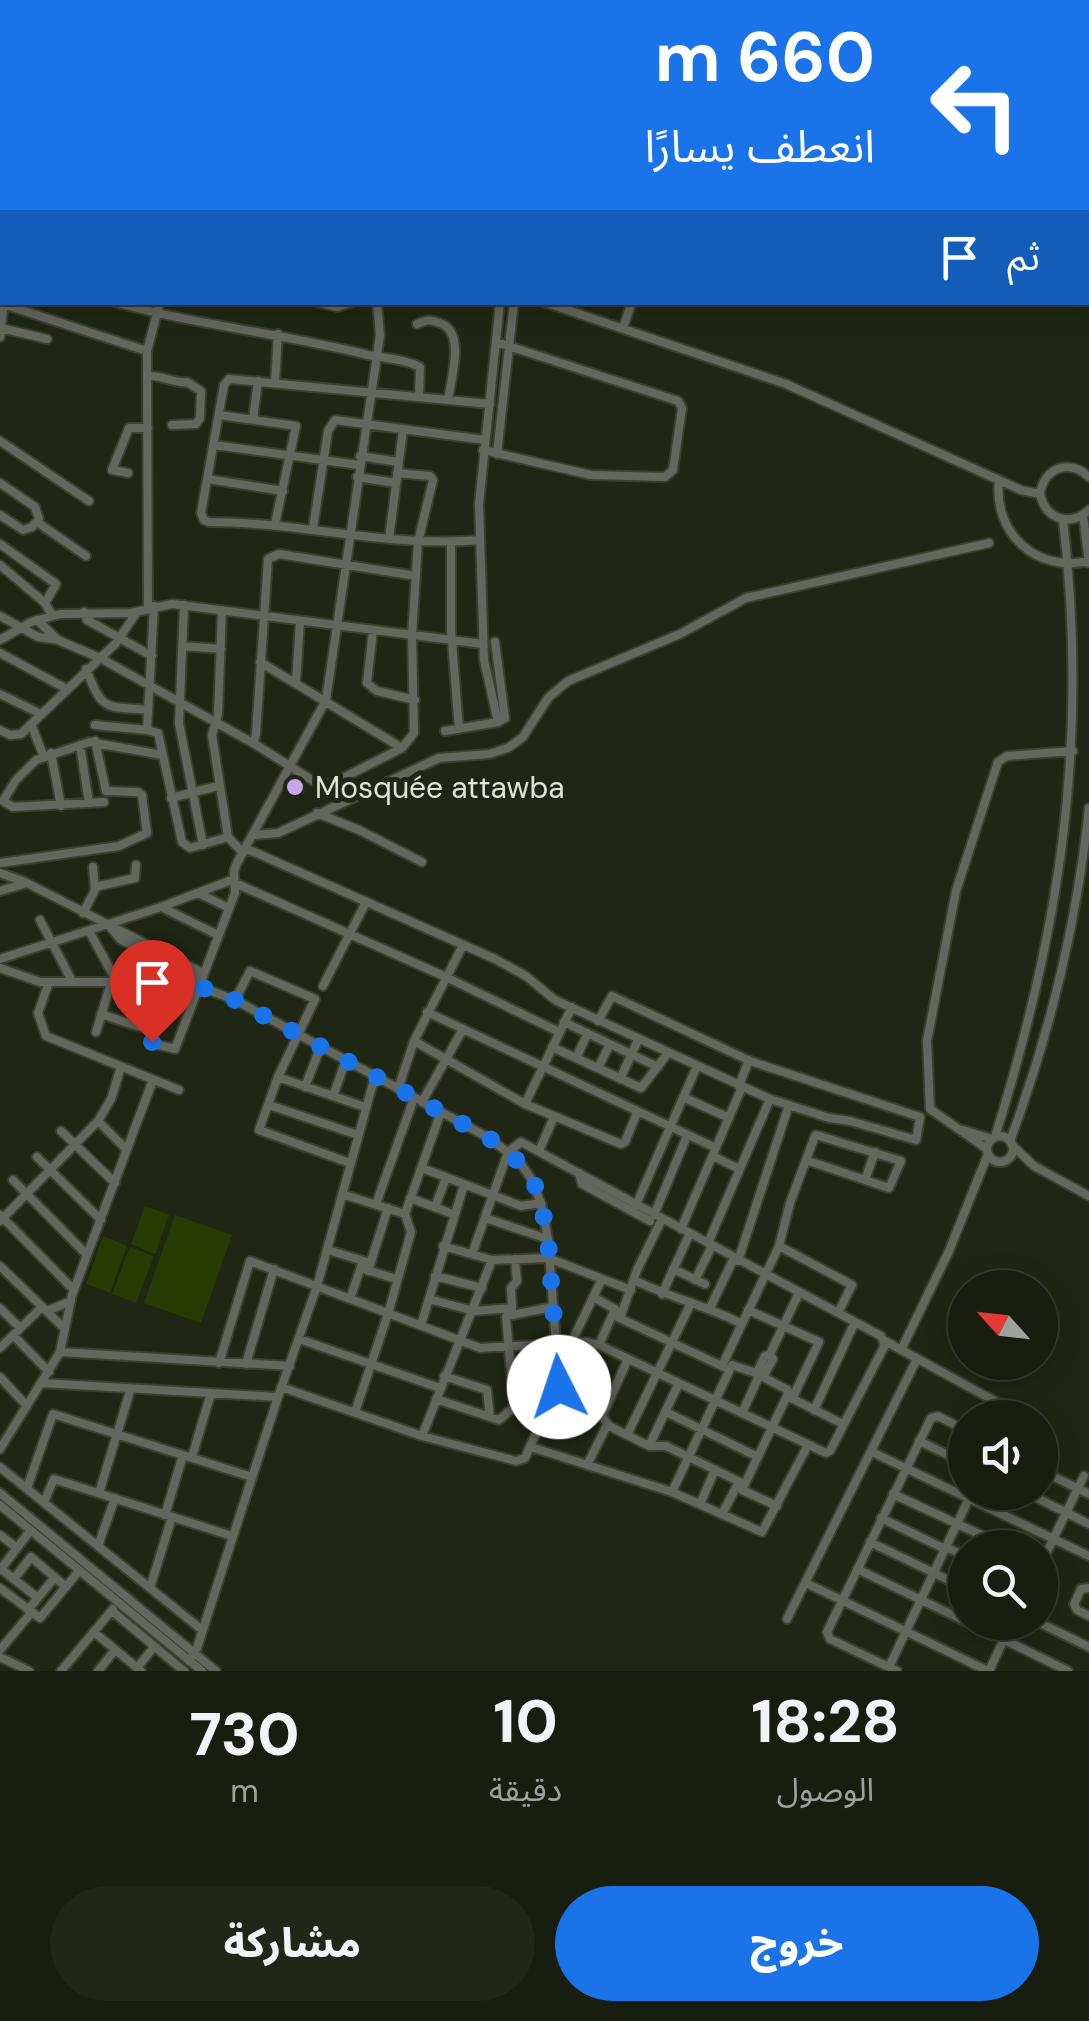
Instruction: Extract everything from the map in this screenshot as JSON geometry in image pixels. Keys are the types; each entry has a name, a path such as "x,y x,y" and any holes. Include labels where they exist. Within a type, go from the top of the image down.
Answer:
{"street":[{"path":"16,305 147,352"},
{"path":"124,305 388,356 419,366 420,397"},
{"path":"147,730 152,656 147,352 159,305"},
{"path":"171,982 151,1043 176,1048 229,908 234,871 326,700 380,335 377,305"},
{"path":"498,722 483,644 480,540 483,450 500,305"},
{"path":"497,454 514,305"},
{"path":"553,305 786,384 1026,492 1040,494"},
{"path":"623,328 631,305"},
{"path":"417,324 428,319 446,324 451,330 455,349 448,400"},
{"path":"0,337 1,328 47,339"},
{"path":"275,383 278,334"},
{"path":"483,450 597,476 667,476 672,470 682,408 678,401 496,342"},
{"path":"148,376 162,375 178,383 187,382 201,391 200,418 196,424 172,425"},
{"path":"480,540 418,542 314,528 204,520 201,513 226,382 232,379 490,404"},
{"path":"253,419 258,381"},
{"path":"219,415 295,425 275,524"},
{"path":"314,528 332,422 485,440"},
{"path":"128,472 112,470 124,433 128,428 148,428"},
{"path":"388,539 403,430"},
{"path":"0,441 89,502"},
{"path":"214,445 323,462 399,462"},
{"path":"1000,480 1000,511 1014,538 1038,557 1068,564 1089,562 1086,512 1063,520 1048,512 1040,494 1046,476 1058,468 1077,468 1089,476"},
{"path":"0,616 38,637 58,640 100,658 315,782 327,784 402,748 415,729 412,634 418,542 432,478 358,477"},
{"path":"208,479 282,491"},
{"path":"0,483 35,506 39,515 37,522 23,530 0,515"},
{"path":"902,1350 942,1267 994,1138 1041,972 1061,868 1073,751 1074,683 1063,520"},
{"path":"37,522 86,556"},
{"path":"451,542 459,729"},
{"path":"253,834 273,835 439,758 489,754 508,748 528,732 548,698 568,681 680,634 746,598 989,543"},
{"path":"0,544 56,584 45,603"},
{"path":"253,743 270,557 278,554 416,576"},
{"path":"0,565 45,603 52,615"},
{"path":"184,605 178,723 203,844"},
{"path":"0,640 52,615 137,612 184,605 483,644"},
{"path":"222,610 212,735 228,838 244,850 463,945 526,976 548,996 598,1021 638,1040 770,1099 915,1141 921,1119 749,1060 612,996 598,1021"},
{"path":"84,612 87,620 152,656"},
{"path":"0,730 18,735 31,724 120,638 137,612"},
{"path":"37,620 58,640"},
{"path":"296,683 300,620"},
{"path":"373,630 366,683 377,691 415,700"},
{"path":"445,731 498,722 506,713 495,642"},
{"path":"182,646 221,649"},
{"path":"0,654 66,688"},
{"path":"260,662 402,748"},
{"path":"86,669 105,705 148,710"},
{"path":"1074,683 1089,684"},
{"path":"0,694 41,714"},
{"path":"1074,695 1089,694"},
{"path":"31,724 47,755 61,806"},
{"path":"96,725 158,733 184,845 190,848 228,838"},
{"path":"104,802 13,806 3,802 16,780 47,755 80,745 95,741 114,748 162,754"},
{"path":"0,864 116,847 147,834 142,794 106,791 95,741"},
{"path":"80,745 89,802"},
{"path":"1073,751 1007,756 1000,760 963,868 945,939 928,1042 929,1106 998,1162 1008,1160 1034,1166 1089,1196"},
{"path":"327,784 337,795"},
{"path":"171,798 218,786"},
{"path":"1008,1160 1058,990 1089,808"},
{"path":"317,814 360,830 422,862"},
{"path":"12,862 26,882"},
{"path":"96,886 134,878 136,866"},
{"path":"83,913 96,886 93,867"},
{"path":"0,873 26,882 108,926 124,930 200,980 508,1152 530,1177 541,1203 548,1239 559,1378 526,1458 516,1460 279,1392 211,1393 42,1383"},
{"path":"0,959 235,881 446,976 559,1032"},
{"path":"0,891 26,882"},
{"path":"198,893 229,908"},
{"path":"323,986 366,902"},
{"path":"161,907 218,935"},
{"path":"40,920 72,981"},
{"path":"90,930 114,980 96,1032"},
{"path":"398,1089 427,1012 463,945"},
{"path":"0,968 30,980 49,982 200,980"},
{"path":"235,1000 250,970 314,998 278,1077 260,1130 350,1163"},
{"path":"1041,972 1061,976"},
{"path":"125,1004 133,980"},
{"path":"49,982 38,1013 46,1036 179,1090"},
{"path":"1038,985 1058,990"},
{"path":"525,1104 572,1008"},
{"path":"427,1012 670,1127 740,1169"},
{"path":"101,1014 155,1032"},
{"path":"121,1035 126,1022"},
{"path":"564,1022 658,1067"},
{"path":"376,1204 418,1100 463,1030"},
{"path":"576,1058 588,1033"},
{"path":"620,1079 638,1040"},
{"path":"414,1041 525,1104 623,1144 637,1113"},
{"path":"598,1068 610,1044"},
{"path":"305,1086 321,1046"},
{"path":"552,1047 644,1088 668,1053"},
{"path":"332,1096 346,1060"},
{"path":"662,1294 749,1060"},
{"path":"636,1204 697,1066"},
{"path":"74,1290 1,1218 98,1121 111,1099 121,1067"},
{"path":"191,1657 317,1286 375,1076"},
{"path":"278,1077 366,1107"},
{"path":"0,1449 60,1352 74,1290 153,1080"},
{"path":"684,1098 729,1118"},
{"path":"695,1280 770,1099"},
{"path":"269,1104 358,1134"},
{"path":"710,1308 736,1260 790,1105"},
{"path":"355,1412 410,1232 405,1214 440,1112"},
{"path":"539,1151 554,1117"},
{"path":"98,1121 126,1149"},
{"path":"963,1130 1011,1143 1034,1166"},
{"path":"61,1131 114,1184"},
{"path":"672,1492 716,1400 742,1324 779,1246 806,1160 817,1135 901,1162 890,1188 806,1160"},
{"path":"599,1345 632,1285 687,1136"},
{"path":"472,1254 508,1152 521,1142 655,1218"},
{"path":"865,1180 875,1152"},
{"path":"38,1157 101,1220"},
{"path":"422,1168 523,1206 541,1203"},
{"path":"579,1174 582,1184 710,1244 993,1400"},
{"path":"435,1207 446,1178"},
{"path":"13,1180 88,1255"},
{"path":"421,1325 464,1185"},
{"path":"342,1194 405,1214"},
{"path":"410,1198 453,1214"},
{"path":"350,1299 388,1208"},
{"path":"485,1218 548,1239"},
{"path":"443,1246 492,1260 548,1258 602,1279 710,1308 742,1324"},
{"path":"779,1246 852,1285 838,1313"},
{"path":"328,1250 396,1279"},
{"path":"436,1399 504,1419 515,1403 508,1348 512,1288 517,1281 515,1259"},
{"path":"422,1436 492,1260"},
{"path":"219,1362 248,1261 480,1348 599,1345 828,1453 885,1341"},
{"path":"0,1266 65,1330"},
{"path":"246,1364 274,1269"},
{"path":"673,1269 705,1284"},
{"path":"435,1276 482,1288"},
{"path":"571,1343 602,1279"},
{"path":"742,1413 765,1356 770,1354 798,1293"},
{"path":"594,1297 614,1308 616,1316 726,1368 733,1365 760,1375 788,1390 790,1397 843,1424"},
{"path":"429,1299 474,1311 552,1307"},
{"path":"0,1348 44,1309 71,1300"},
{"path":"627,1436 691,1303"},
{"path":"0,1308 48,1372"},
{"path":"722,1514 758,1457 819,1342 748,1310"},
{"path":"814,1410 855,1322"},
{"path":"299,1338 440,1388"},
{"path":"60,1352 290,1366"},
{"path":"788,1619 917,1358"},
{"path":"587,1465 628,1359"},
{"path":"811,1359 833,1370"},
{"path":"444,1376 487,1390 490,1417"},
{"path":"0,1377 28,1406"},
{"path":"530,1382 559,1378"},
{"path":"650,1446 679,1383"},
{"path":"99,1493 131,1388"},
{"path":"150,1588 168,1516 211,1393"},
{"path":"556,1393 627,1436 650,1446 664,1446 741,1483"},
{"path":"666,1412 758,1457"},
{"path":"27,1488 53,1414 252,1477"},
{"path":"948,1422 934,1416 919,1441 827,1637 893,1669 906,1631 964,1510"},
{"path":"0,1426 8,1434"},
{"path":"919,1441 948,1455"},
{"path":"531,1447 672,1492 764,1532 808,1445"},
{"path":"872,1452 948,1486"},
{"path":"0,1467 202,1630"},
{"path":"700,1504 715,1470"},
{"path":"1057,1530 1084,1476"},
{"path":"44,1502 53,1479 232,1536"},
{"path":"1058,1479 1089,1494"},
{"path":"741,1483 742,1490 778,1506"},
{"path":"0,1492 116,1601 154,1648 184,1671"},
{"path":"893,1494 969,1530"},
{"path":"98,1546 115,1498"},
{"path":"0,1505 200,1668 216,1671"},
{"path":"1058,1508 1089,1524"},
{"path":"998,1510 1037,1530"},
{"path":"882,1518 948,1549"},
{"path":"30,1531 0,1570 38,1598"},
{"path":"0,1535 17,1548"},
{"path":"1058,1540 1089,1556"},
{"path":"870,1542 948,1580"},
{"path":"14,1578 30,1557 66,1586"},
{"path":"857,1568 948,1613"},
{"path":"0,1588 41,1618 79,1571"},
{"path":"29,1671 0,1654 54,1577"},
{"path":"806,1583 988,1671 1004,1640 1068,1671"},
{"path":"1089,1588 1080,1590 1074,1604 1076,1610 1089,1616"},
{"path":"61,1671 116,1601"},
{"path":"94,1632 139,1670 154,1648"},
{"path":"1058,1632 1089,1647"},
{"path":"98,1671 115,1650"}],"green space":[{"path":"145,1206 169,1215 155,1254 131,1244"},
{"path":"175,1215 232,1235 201,1323 144,1303"},
{"path":"103,1236 127,1246 110,1293 86,1284"},
{"path":"130,1247 154,1256 136,1303 112,1294"}],"place":[{"name":"Mosquée attawba","path":"295,787"}],"route":[{"path":"152,1042 171,982 198,986 235,1000 321,1046 508,1152 538,1190 546,1221 559,1387"}]}
